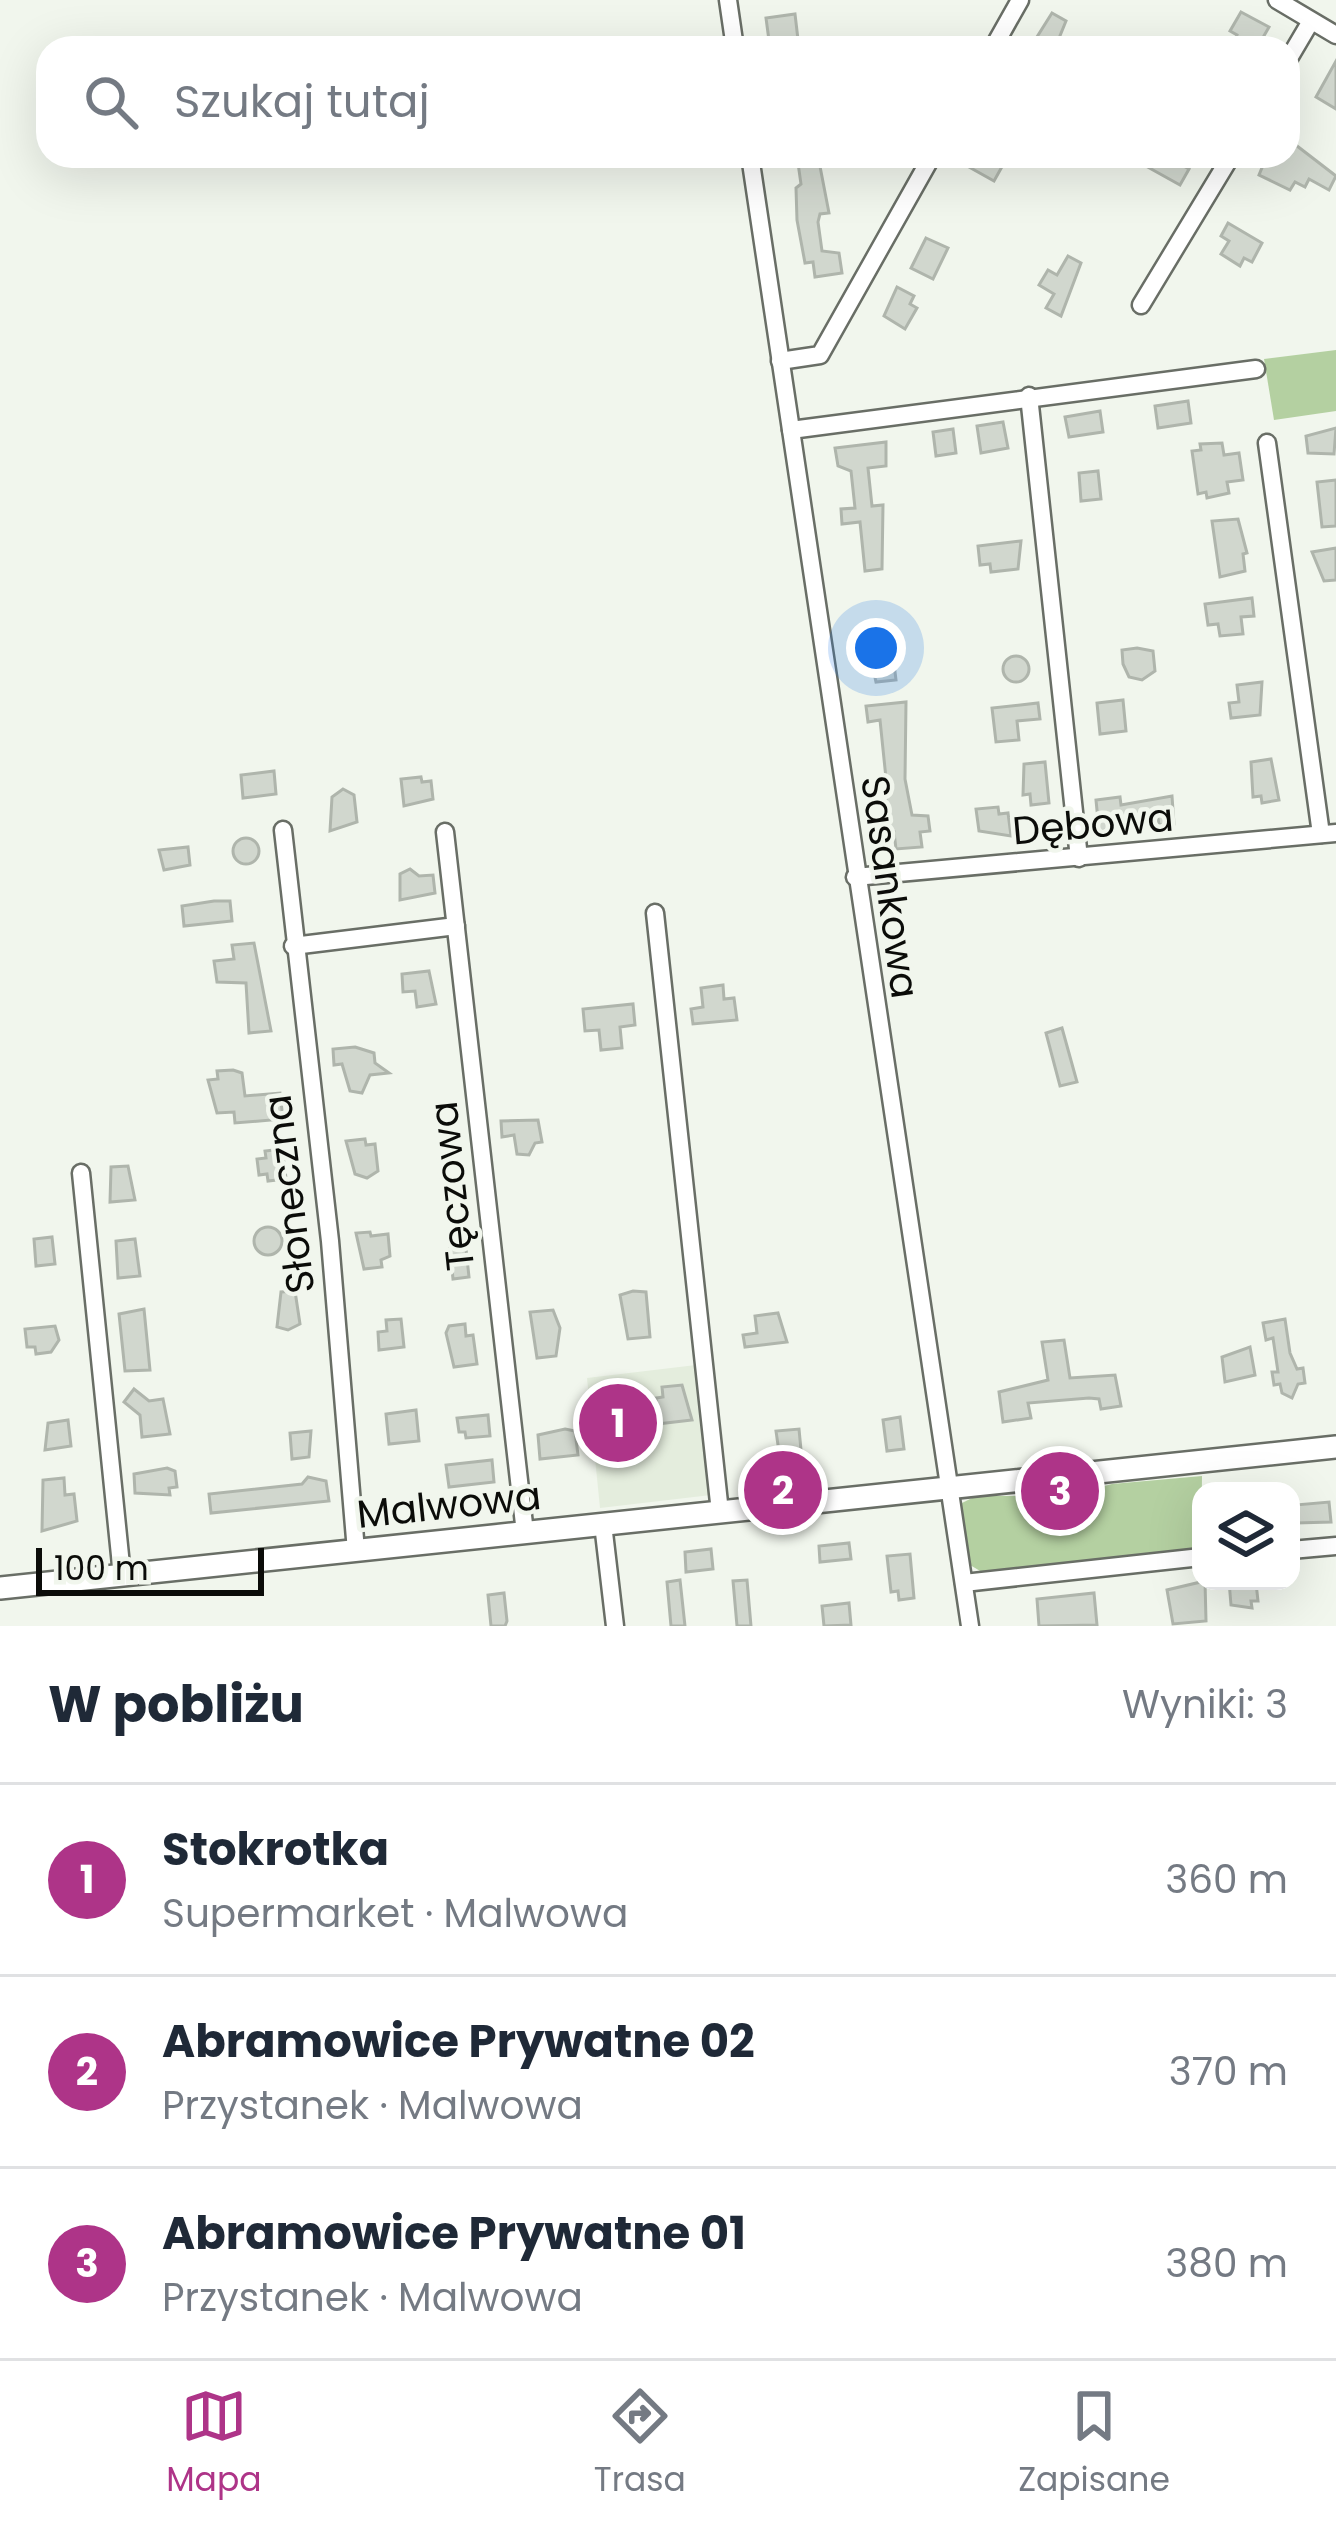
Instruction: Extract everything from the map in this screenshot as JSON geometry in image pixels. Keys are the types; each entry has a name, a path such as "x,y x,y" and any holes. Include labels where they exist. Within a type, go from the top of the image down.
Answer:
{"street":[{"path":"728,0 733,36"},
{"path":"1000,36 1020,0"},
{"path":"1276,0 1305,11 1336,35"},
{"name":"Sasankowa","path":"752,168 970,1626"},
{"path":"780,361 820,355 925,168"},
{"path":"1141,305 1224,168"},
{"path":"791,430 1256,369"},
{"path":"1029,396 1079,858"},
{"path":"1267,442 1329,834"},
{"name":"Słoneczna","path":"283,830 330,1241 356,1551"},
{"name":"Tęczowa","path":"445,832 525,1533"},
{"name":"Dębowa","path":"855,878 1329,834"},
{"path":"655,913 720,1512"},
{"path":"293,946 456,926"},
{"path":"81,1174 122,1575"},
{"name":"Malwowa","path":"0,1588 1336,1447"},
{"path":"603,1525 615,1626"},
{"path":"1300,1549 1336,1546"},
{"path":"964,1583 1192,1558"}],"shaded area":[{"path":"696,1365 711,1495 600,1508 587,1378"}],"green space":[{"path":"1336,350 1336,411 1274,420 1264,359"},
{"path":"1202,1476 1202,1482 1192,1482 1192,1549 987,1575 970,1565 960,1504 976,1496 1065,1496 1112,1484"}],"building":[{"path":"1241,12 1269,27 1264,36 1237,36 1230,31"},
{"path":"1052,13 1066,21 1060,36 1038,36"},
{"path":"795,14 798,36 768,36 766,18"},
{"path":"1336,61 1336,109 1316,97"},
{"path":"1300,148 1336,176 1329,190 1309,179 1305,187 1295,182 1290,190 1259,175 1262,168 1300,168"},
{"path":"799,168 820,168 829,213 820,214 818,222 822,251 839,253 842,273 815,277 813,262 805,263 797,220 796,188 801,184"},
{"path":"971,168 1001,168 994,181"},
{"path":"1149,168 1189,169 1180,185"},
{"path":"1228,223 1262,243 1252,262 1244,258 1240,266 1221,254 1229,241 1221,236"},
{"path":"926,238 948,248 933,279 911,268"},
{"path":"1068,256 1081,263 1061,316 1046,308 1054,294 1039,285 1048,270 1057,275"},
{"path":"897,287 914,296 910,304 917,308 905,329 884,316"},
{"path":"1188,401 1191,423 1158,428 1155,406"},
{"path":"1100,411 1103,432 1069,437 1065,417"},
{"path":"1003,422 1008,448 981,453 977,426"},
{"path":"1336,428 1334,454 1308,453 1306,436"},
{"path":"953,429 956,453 936,456 933,432"},
{"path":"886,442 886,466 868,468 872,506 883,505 882,569 865,571 860,522 842,524 841,509 855,508 851,471 838,466 835,448"},
{"path":"1222,443 1224,455 1239,453 1243,480 1227,482 1229,493 1207,498 1206,492 1198,494 1192,451 1201,450 1200,444"},
{"path":"1098,471 1101,499 1081,501 1079,473"},
{"path":"1336,480 1336,526 1322,527 1317,482"},
{"path":"1238,519 1247,553 1243,554 1245,571 1220,577 1212,521"},
{"path":"1021,541 1018,569 991,572 990,564 980,565 978,546"},
{"path":"1336,548 1336,580 1324,581 1312,552"},
{"path":"1252,598 1254,616 1241,617 1243,634 1220,636 1218,624 1208,625 1205,604"},
{"path":"892,647 896,680 876,682 869,650"},
{"path":"1122,650 1153,651 1155,671 1142,680 1129,677 1123,664"},
{"path":"1016,656 1029,669 1016,682 1003,669"},
{"path":"1262,682 1260,715 1231,718 1229,703 1239,702 1237,685"},
{"path":"1123,700 1126,731 1100,734 1097,703"},
{"path":"906,702 905,779 912,815 928,816 930,831 920,832 922,847 896,849 894,832 883,833 887,788 880,720 868,722 866,706"},
{"path":"1038,703 1040,719 1017,721 1019,740 996,742 992,708"},
{"path":"1271,759 1279,800 1262,803 1261,796 1253,797 1251,762"},
{"path":"1045,762 1049,803 1031,805 1030,794 1023,795 1024,764"},
{"path":"274,771 276,794 243,798 241,775"},
{"path":"421,777 422,782 431,781 433,799 404,806 401,779"},
{"path":"343,789 354,795 357,822 330,831 332,797"},
{"path":"1172,796 1174,824 1159,825 1158,818 1123,821 1124,828 1099,831 1096,800 1120,797 1121,805"},
{"path":"998,807 999,814 1008,813 1011,836 979,831 976,809"},
{"path":"246,838 259,851 246,864 233,851"},
{"path":"188,847 190,865 164,870 159,850"},
{"path":"410,869 419,876 433,875 435,893 400,900 400,874"},
{"path":"230,901 232,921 184,926 182,906"},
{"path":"254,943 271,1031 249,1033 246,983 217,982 214,961 234,959 232,945"},
{"path":"429,971 436,1004 417,1007 415,991 403,992 402,974"},
{"path":"723,985 724,999 734,998 737,1020 693,1024 691,1009 703,1007 701,988"},
{"path":"633,1004 635,1025 620,1027 622,1048 601,1050 599,1030 585,1031 583,1009"},
{"path":"1062,1028 1077,1082 1060,1086 1046,1033"},
{"path":"355,1047 374,1053 375,1063 389,1073 370,1075 362,1093 350,1091 342,1064 334,1065 333,1049"},
{"path":"217,1071 242,1073 245,1096 280,1093 283,1119 235,1123 234,1112 217,1113 208,1080 218,1079"},
{"path":"538,1120 542,1142 535,1143 529,1155 517,1154 514,1135 502,1137 501,1121"},
{"path":"365,1139 366,1145 375,1144 378,1171 367,1178 355,1174 346,1141"},
{"path":"283,1149 286,1179 268,1181 267,1174 259,1175 257,1159 266,1158 265,1151"},
{"path":"128,1166 135,1200 110,1202 111,1167"},
{"path":"268,1227 278,1231 282,1241 278,1251 268,1255 258,1251 254,1241 258,1231"},
{"path":"370,1232 371,1236 388,1234 390,1256 381,1260 382,1267 364,1269 356,1233"},
{"path":"52,1237 55,1264 36,1266 34,1239"},
{"path":"135,1239 140,1276 118,1278 116,1241"},
{"path":"465,1239 469,1277 453,1279 449,1240"},
{"path":"295,1291 300,1324 288,1330 277,1327 281,1292"},
{"path":"646,1292 650,1337 628,1339 620,1295"},
{"path":"144,1309 150,1370 125,1371 119,1314"},
{"path":"553,1310 560,1328 556,1356 537,1358 530,1312"},
{"path":"778,1313 787,1342 745,1347 743,1335 757,1333 755,1316"},
{"path":"401,1319 404,1347 379,1350 378,1332 387,1331 386,1320"},
{"path":"1285,1319 1290,1353 1297,1369 1303,1368 1305,1383 1298,1384 1292,1398 1282,1393 1280,1384 1274,1385 1272,1372 1278,1372 1273,1338 1266,1340 1263,1323"},
{"path":"465,1324 466,1336 473,1335 477,1364 454,1367 446,1333 449,1326"},
{"path":"55,1326 59,1340 51,1352 36,1354 35,1347 27,1347 25,1329"},
{"path":"1064,1340 1070,1378 1115,1375 1121,1406 1101,1409 1099,1399 1089,1398 1028,1403 1031,1418 1003,1422 999,1392 1048,1380 1042,1342"},
{"path":"1250,1347 1255,1375 1225,1382 1222,1357"},
{"path":"631,1384 639,1458 605,1461 597,1388"},
{"path":"682,1385 692,1420 657,1424 656,1398 663,1397 662,1387"},
{"path":"134,1389 149,1401 163,1399 170,1434 142,1437 140,1415 124,1402"},
{"path":"416,1410 419,1441 389,1444 386,1414"},
{"path":"488,1415 490,1436 466,1438 465,1432 459,1432 457,1418"},
{"path":"900,1417 904,1449 887,1451 883,1420"},
{"path":"68,1420 71,1446 45,1450 48,1423"},
{"path":"799,1429 801,1450 779,1452 776,1431"},
{"path":"311,1431 309,1457 292,1459 290,1433"},
{"path":"575,1431 578,1455 540,1459 538,1435"},
{"path":"492,1460 494,1482 449,1487 446,1465"},
{"path":"175,1471 177,1487 169,1488 170,1495 135,1493 134,1474"},
{"path":"308,1477 326,1481 329,1501 211,1513 209,1494 302,1484"},
{"path":"64,1478 65,1495 74,1494 77,1521 42,1531 43,1480"},
{"path":"1329,1502 1331,1522 1300,1523 1300,1505"},
{"path":"849,1543 851,1559 820,1562 819,1546"},
{"path":"711,1549 713,1569 686,1572 685,1552"},
{"path":"910,1554 914,1598 899,1600 898,1591 891,1592 887,1556"},
{"path":"680,1580 685,1626 671,1626 667,1582"},
{"path":"747,1580 751,1626 737,1626 733,1581"},
{"path":"1192,1584 1192,1590 1205,1590 1206,1621 1173,1624 1167,1590"},
{"path":"1230,1590 1257,1590 1258,1601 1251,1601 1252,1608 1231,1605"},
{"path":"504,1593 507,1621 505,1626 491,1626 488,1595"},
{"path":"1094,1593 1097,1625 1039,1626 1037,1599"},
{"path":"849,1603 851,1625 824,1626 822,1606"}],"place":[{"name":"Stokrotka","path":"618,1423"},
{"name":"Abramowice Prywatne 02","path":"783,1490"},
{"name":"Abramowice Prywatne 01","path":"1060,1491"}]}
